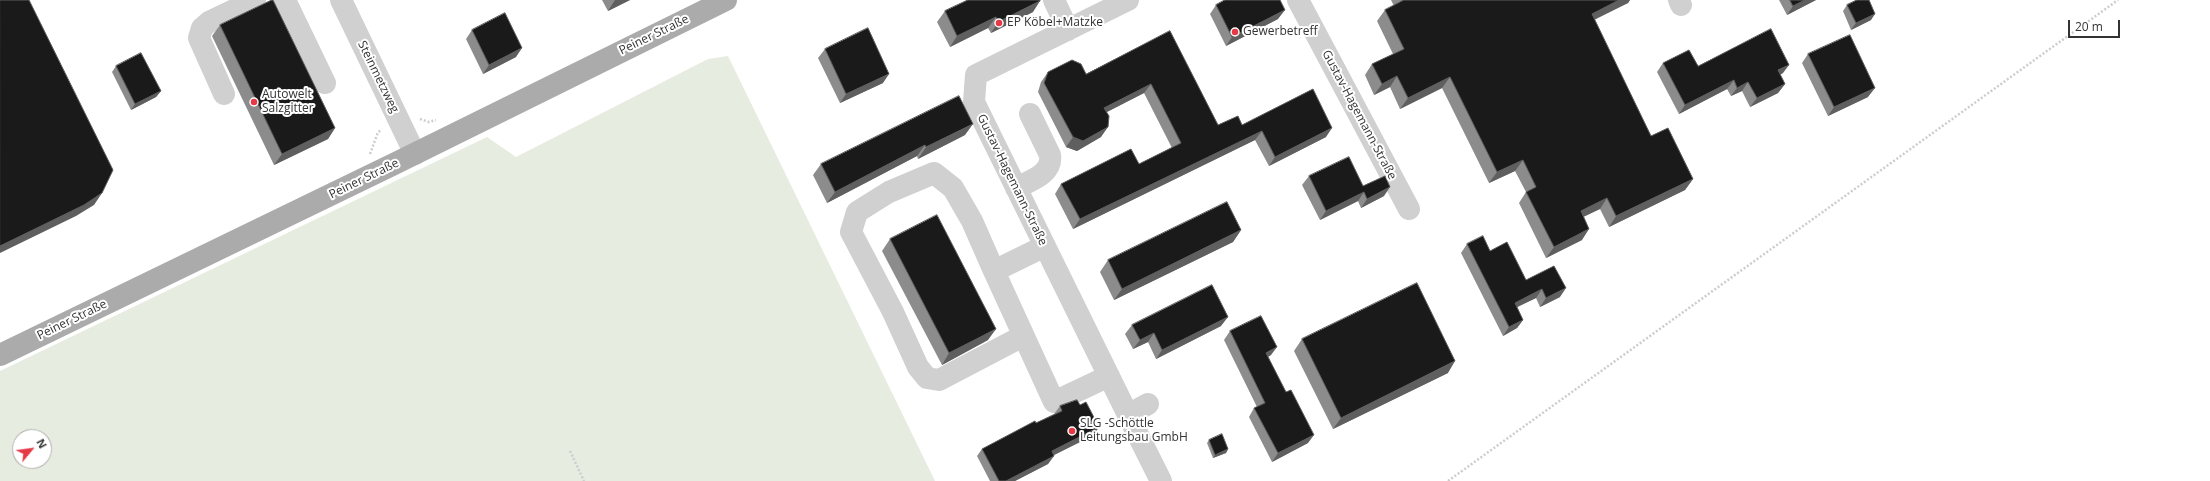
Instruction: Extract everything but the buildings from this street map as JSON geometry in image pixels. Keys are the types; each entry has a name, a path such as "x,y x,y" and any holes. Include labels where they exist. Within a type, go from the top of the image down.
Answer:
{"main road":[{"name":"Peiner Straße","path":"0,355 415,154 726,0"}],"street":[{"path":"224,94 199,38 202,28 209,22 255,0"},
{"path":"286,0 325,83"},
{"name":"Steinmetzweg","path":"341,0 415,154"},
{"path":"1054,0 1068,30"},
{"name":"Gustav-Hagemann-Straße","path":"1128,0 976,75 974,102 1161,481"},
{"name":"Gustav-Hagemann-Straße","path":"1298,0 1409,208"},
{"path":"1016,188 1045,172 1051,162 1050,155 1030,114"},
{"path":"1023,336 939,380 926,378 918,367 893,312 851,232 857,212 889,192 934,173 953,188 972,221 1054,402 1109,376"},
{"path":"994,271 1045,246"},
{"path":"1128,415 1148,404"}],"path":[{"path":"1448,481 2118,0"},
{"path":"570,450 584,481"}],"shaded area":[{"path":"728,56 935,481 0,481 0,371 487,137 516,157 708,59"}],"place":[{"name":"EP Köbel+Matzke","path":"999,23"},
{"name":"Gewerbetreff","path":"1235,32"},
{"name":"Autowelt Salzgitter","path":"254,102"},
{"name":"SLG -Schöttle Leitungsbau GmbH","path":"1072,431"}]}
